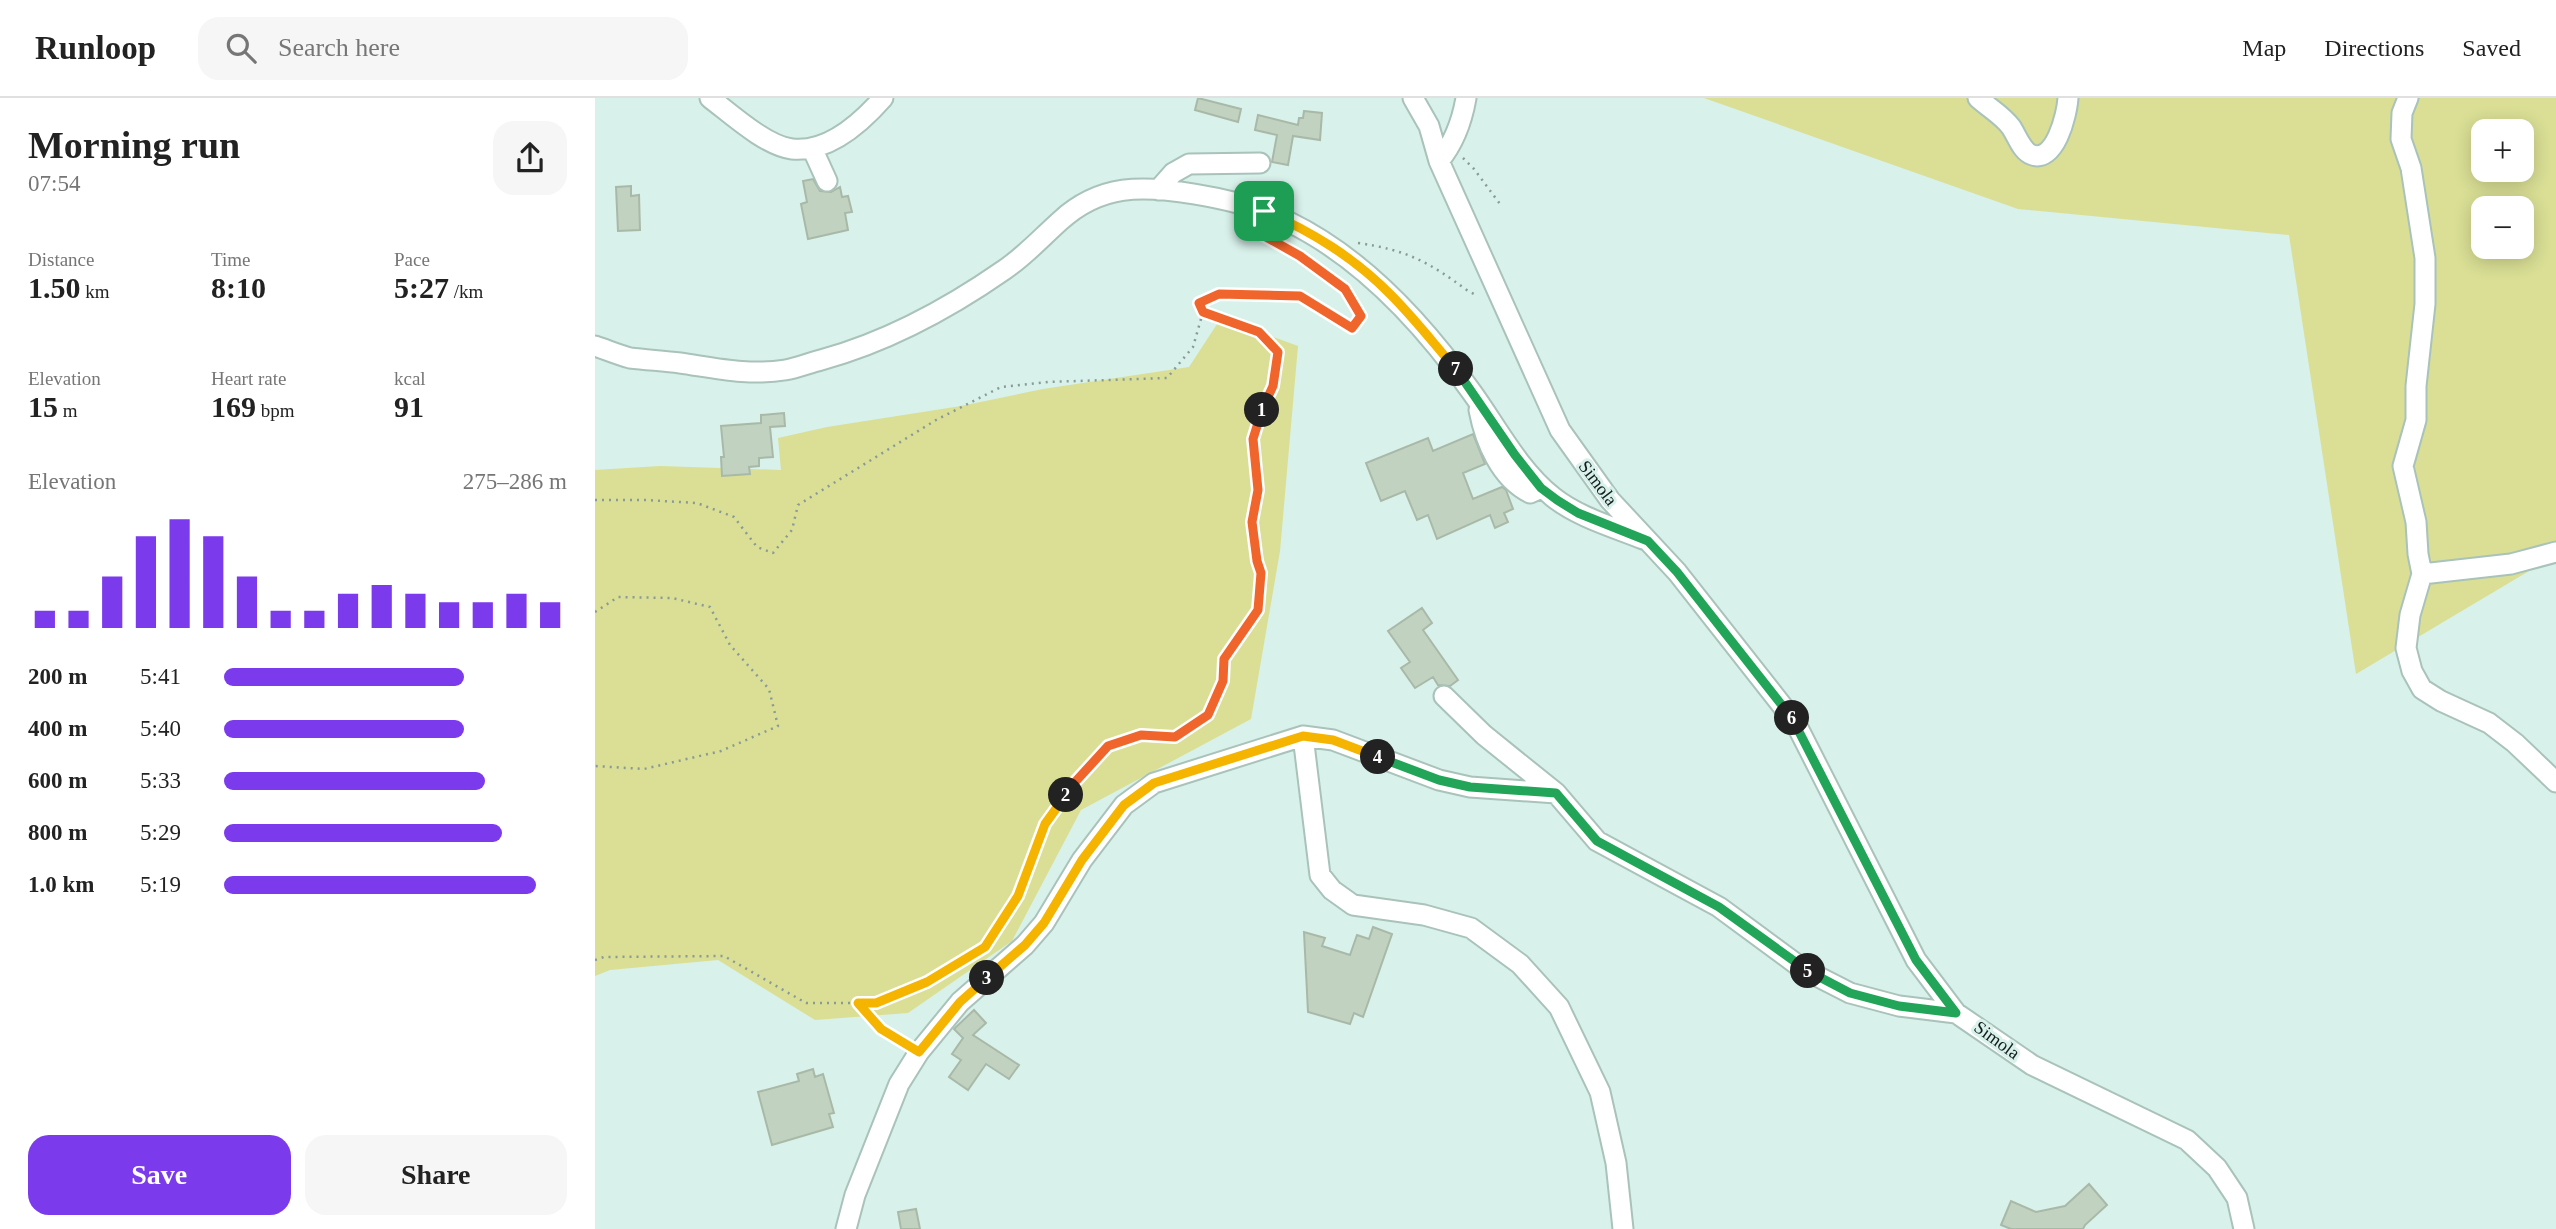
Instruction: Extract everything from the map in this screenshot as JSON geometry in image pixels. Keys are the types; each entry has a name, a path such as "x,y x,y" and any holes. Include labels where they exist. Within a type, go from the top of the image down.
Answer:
{"street":[{"path":"710,98 766,139 791,149 812,148 852,128 883,98"},
{"name":"Simola","path":"1413,98 1445,154 1560,430 1609,500 1685,582 1795,722 1916,960 1956,1013 2032,1065 2187,1140 2217,1168 2237,1198 2244,1229"},
{"path":"1445,154 1459,126 1466,98"},
{"path":"1978,98 2001,115 2026,151 2033,156 2051,150 2064,122 2068,98"},
{"path":"2408,98 2402,113 2401,139 2411,167 2419,209 2425,269 2425,304 2416,386 2416,419 2403,466 2416,522 2422,574 2410,615 2406,648 2412,671 2423,689 2441,701 2489,723 2515,743 2556,782"},
{"path":"812,148 827,181"},
{"path":"1158,190 1173,173 1189,164 1260,163"},
{"path":"595,346 628,357 740,372 798,367 892,336 949,305 1007,269 1043,239 1059,221 1093,197 1114,190 1158,190 1194,194 1264,211 1288,221 1317,237 1349,260 1390,294 1457,371 1541,488 1578,513 1648,541"},
{"path":"2422,574 2511,564 2556,552"},
{"path":"1444,696 1484,735 1556,793 1597,841 1719,907 1803,969 1850,993 1899,1006 1956,1013"},
{"path":"846,1229 855,1195 899,1084 919,1052 960,1002 1025,945 1044,923 1082,860 1124,805 1154,783 1303,736 1333,740 1439,780 1470,787 1556,793"},
{"path":"1303,736 1320,875 1332,890 1353,905 1424,915 1471,928 1520,964 1559,1007 1600,1092 1616,1163 1623,1229"}],"path":[{"path":"1445,154 1474,169 1500,204"},
{"path":"595,500 697,503 734,517 757,547 773,553 792,530 798,505 936,420 1001,387 1048,382 1167,378 1193,347 1203,312 1199,303 1219,294 1300,296 1352,328 1361,316 1345,289 1300,256 1259,233 1264,211"},
{"path":"1358,243 1385,247 1419,258 1474,294 1480,291 1482,285"},
{"path":"595,960 604,957 723,956 806,1003 876,1003 927,982 985,947 1018,896 1045,824 1076,781 1108,746 1141,735 1175,737 1208,715 1223,681 1224,659 1258,610 1261,573 1252,522 1258,490 1253,439 1262,409 1273,386 1278,352 1259,332 1203,312"},
{"path":"595,612 618,597 672,598 710,607 730,645 769,689 778,726 722,751 644,769 595,766"},
{"path":"858,1003 881,1029 919,1052"}],"green space":[{"path":"1704,98 2556,98 2556,555 2356,674 2289,235 2018,209"},
{"path":"1221,318 1298,346 1280,551 1251,719 1081,810 1012,941 908,1013 815,1020 718,960 610,970 595,976 595,470 660,466 781,470 778,438 1043,389 1189,367"}],"building":[{"path":"1198,98 1241,109 1238,122 1195,110"},
{"path":"1304,111 1322,113 1320,140 1293,136 1288,165 1272,162 1277,135 1255,130 1258,115 1298,125"},
{"path":"813,179 820,191 831,192 840,187 842,197 848,196 852,212 845,213 848,230 808,239 801,204 807,202 803,181"},
{"path":"631,186 631,196 639,195 640,230 618,231 616,187"},
{"path":"784,413 785,426 770,427 773,457 759,458 759,466 749,467 750,474 722,476 721,457 724,457 721,426 761,423 761,415"},
{"path":"1473,434 1485,464 1463,473 1473,499 1502,487 1506,490 1513,509 1504,513 1508,522 1495,528 1490,515 1437,539 1428,515 1417,520 1405,491 1381,501 1366,463 1428,438 1433,451"},
{"path":"1422,608 1432,623 1423,630 1458,680 1450,686 1438,685 1433,677 1415,688 1401,668 1410,662 1388,631"},
{"path":"1373,927 1392,934 1363,1017 1354,1013 1350,1024 1308,1012 1304,932 1325,938 1322,946 1350,955 1357,935 1369,939"},
{"path":"974,1010 986,1023 973,1035 1019,1065 1009,1079 986,1064 968,1090 949,1077 961,1060 952,1054 963,1038 954,1029"},
{"path":"813,1069 815,1077 823,1074 834,1113 829,1114 833,1127 772,1145 758,1092 799,1081 797,1074"},
{"path":"2089,1184 2107,1205 2083,1229 2011,1229 2001,1225 2011,1201 2036,1212 2065,1206"},
{"path":"916,1209 920,1229 901,1229 898,1212"}],"route":[{"path":"1264,211 1317,237 1390,294 1457,371 1541,488 1578,513 1648,541 1677,572 1795,722 1916,960 1956,1013 1899,1006 1850,993 1803,969 1719,907 1597,841 1556,793 1470,787 1439,780 1333,740 1303,736 1154,783 1124,805 1082,860 1044,923 1025,945 960,1002 919,1052 881,1029 870,1019 858,1003 876,1003 927,982 985,947 1018,896 1045,824 1076,781 1108,746 1141,735 1175,737 1208,715 1223,681 1224,659 1258,610 1261,573 1252,522 1258,490 1253,439 1262,409 1273,386 1278,352 1259,332 1203,312 1199,303 1219,294 1300,296 1352,328 1361,316 1345,289 1300,256 1259,233 1264,211"}]}
